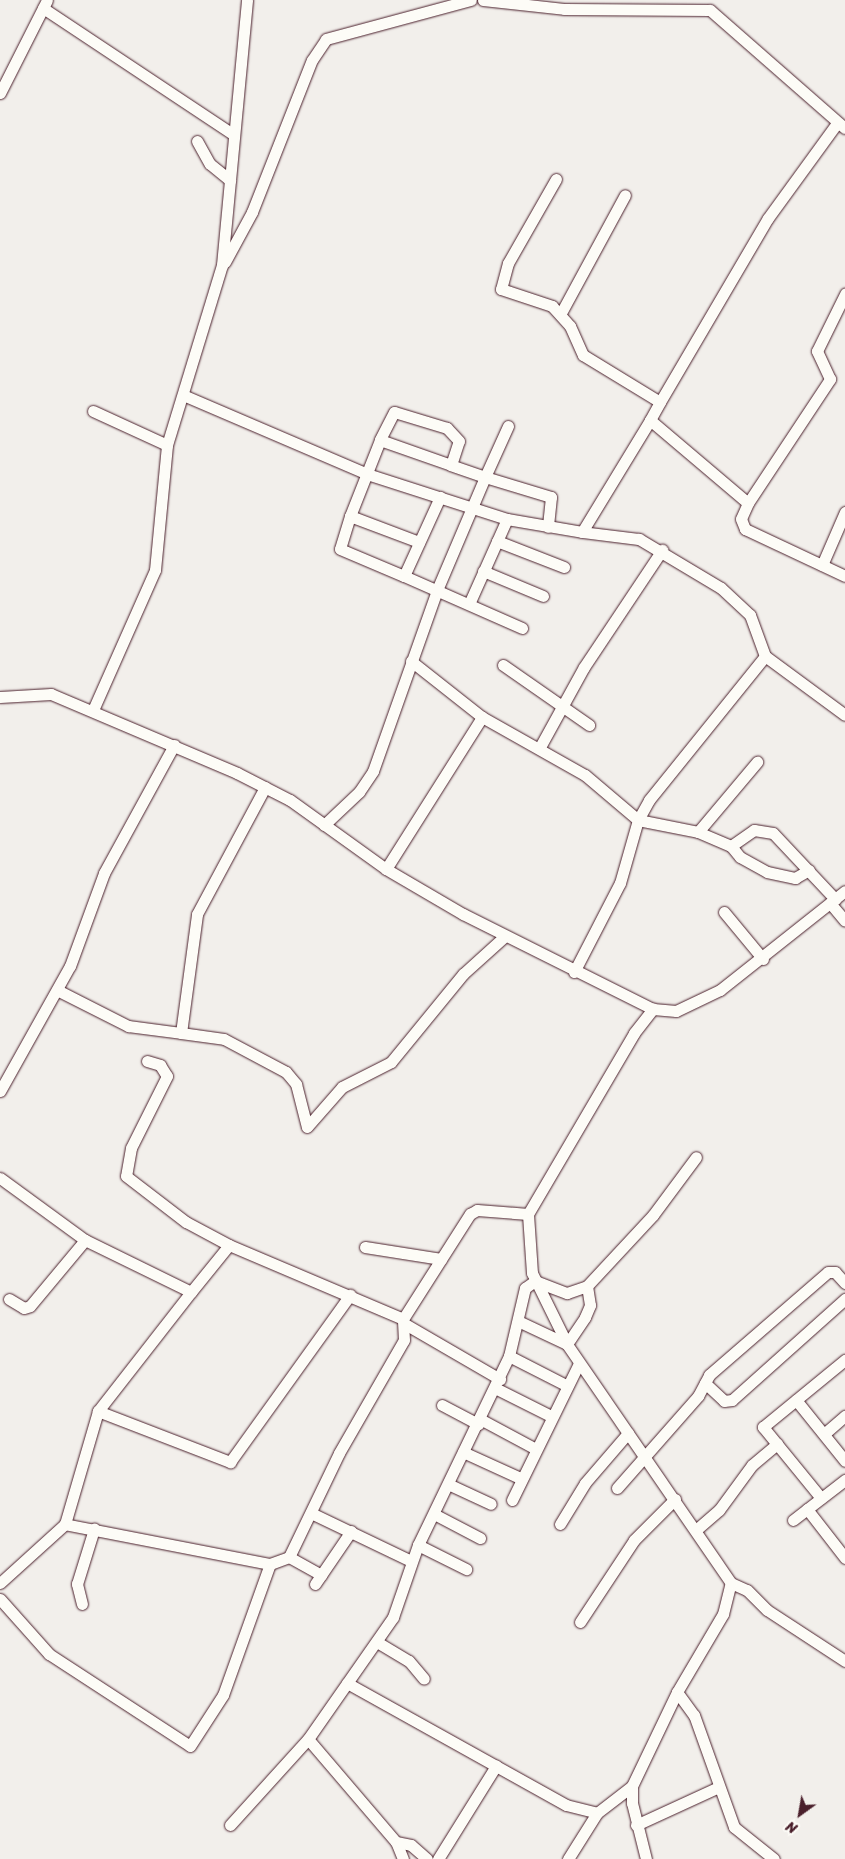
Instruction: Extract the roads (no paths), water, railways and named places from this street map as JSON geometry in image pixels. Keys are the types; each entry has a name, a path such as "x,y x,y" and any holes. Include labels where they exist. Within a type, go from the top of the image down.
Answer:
{"street":[{"path":"92,710 155,570 167,445 222,265 247,0"},
{"path":"222,265 252,212 312,60 326,39 471,0"},
{"path":"483,0 572,10 713,5 841,125 768,218 582,532"},
{"path":"0,92 45,4 234,135"},
{"path":"197,141 210,164 230,180"},
{"path":"556,179 500,285 511,296 538,300 561,313 583,355 660,402"},
{"path":"561,313 625,195"},
{"path":"845,294 817,351 830,379 748,503 741,519 745,529 845,576"},
{"path":"183,396 366,474 507,519 582,532 625,535 662,550 740,604 756,628 764,656 845,715"},
{"path":"93,411 167,445"},
{"path":"452,465 457,435 407,414 394,412 366,474 340,548 522,628"},
{"path":"650,420 748,503"},
{"path":"324,825 359,792 373,770 437,590 508,426"},
{"path":"380,440 551,498 548,527"},
{"path":"404,576 440,497"},
{"path":"822,565 845,512"},
{"path":"350,516 419,542"},
{"path":"469,604 507,519"},
{"path":"497,541 564,567"},
{"path":"540,747 561,705 662,550"},
{"path":"483,571 544,596"},
{"path":"574,972 620,883 638,820 658,787 764,656"},
{"path":"411,661 482,717 540,747 585,775 638,820 698,832 731,846 740,857 767,872 795,878 809,870"},
{"path":"503,665 589,725"},
{"path":"0,697 37,692 92,710 265,787 324,825 386,869 504,936 574,972 653,1009 688,1008 762,959 845,891"},
{"path":"386,869 482,717"},
{"path":"0,1091 75,955 104,873 174,745"},
{"path":"698,832 756,762"},
{"path":"181,1033 197,914 265,787"},
{"path":"731,846 748,832 768,831 789,846 833,901 845,921"},
{"path":"724,912 762,959"},
{"path":"57,990 128,1026 224,1038 286,1072 296,1084 307,1127 342,1087 392,1062 463,974 504,936"},
{"path":"653,1009 634,1033 528,1214 535,1280 578,1365 645,1455 731,1583 747,1590 767,1610 845,1661"},
{"path":"147,1061 160,1065 167,1076 131,1148 126,1176 186,1222 229,1245 350,1295 404,1322 497,1384 551,1416"},
{"path":"535,1280 567,1293 587,1286 653,1215 696,1157"},
{"path":"0,1178 85,1240 191,1292"},
{"path":"65,1524 270,1564 289,1558 339,1453 404,1340 404,1322 441,1259 474,1211 528,1214"},
{"path":"9,1299 28,1308 85,1240"},
{"path":"0,1583 65,1524 98,1411 229,1245"},
{"path":"365,1247 441,1259"},
{"path":"617,1488 705,1383 830,1271 845,1283"},
{"path":"230,1825 308,1739 377,1642 398,1605 418,1544 509,1356 524,1288 535,1280"},
{"path":"567,1344 585,1317 590,1305 587,1286"},
{"path":"98,1411 230,1462 350,1295"},
{"path":"705,1383 724,1401 732,1400 845,1299"},
{"path":"518,1321 567,1344"},
{"path":"509,1356 566,1385"},
{"path":"821,1498 764,1427 845,1360"},
{"path":"512,1500 520,1478 566,1385 578,1365"},
{"path":"796,1400 845,1461"},
{"path":"442,1405 536,1449"},
{"path":"824,1434 845,1416"},
{"path":"560,1524 585,1483 628,1433"},
{"path":"697,1530 719,1510 752,1465 777,1444"},
{"path":"463,1452 520,1478"},
{"path":"793,1520 845,1480"},
{"path":"448,1484 491,1504"},
{"path":"580,1622 634,1540 675,1499"},
{"path":"807,1509 845,1558"},
{"path":"311,1513 411,1562"},
{"path":"434,1514 480,1538"},
{"path":"82,1604 78,1584 94,1529"},
{"path":"289,1558 318,1579 351,1531"},
{"path":"418,1544 466,1569"},
{"path":"0,1599 49,1654 190,1746 223,1695 270,1564"},
{"path":"568,1859 598,1813 632,1786 677,1692 723,1614 731,1583"},
{"path":"377,1642 409,1661 424,1679"},
{"path":"347,1683 566,1806 598,1813"},
{"path":"677,1692 694,1715 734,1827 774,1859"},
{"path":"308,1739 356,1799 396,1842 403,1859"},
{"path":"438,1859 496,1766"},
{"path":"632,1786 636,1825 646,1859"},
{"path":"636,1825 719,1787"},
{"path":"396,1842 410,1845 426,1859"}]}
